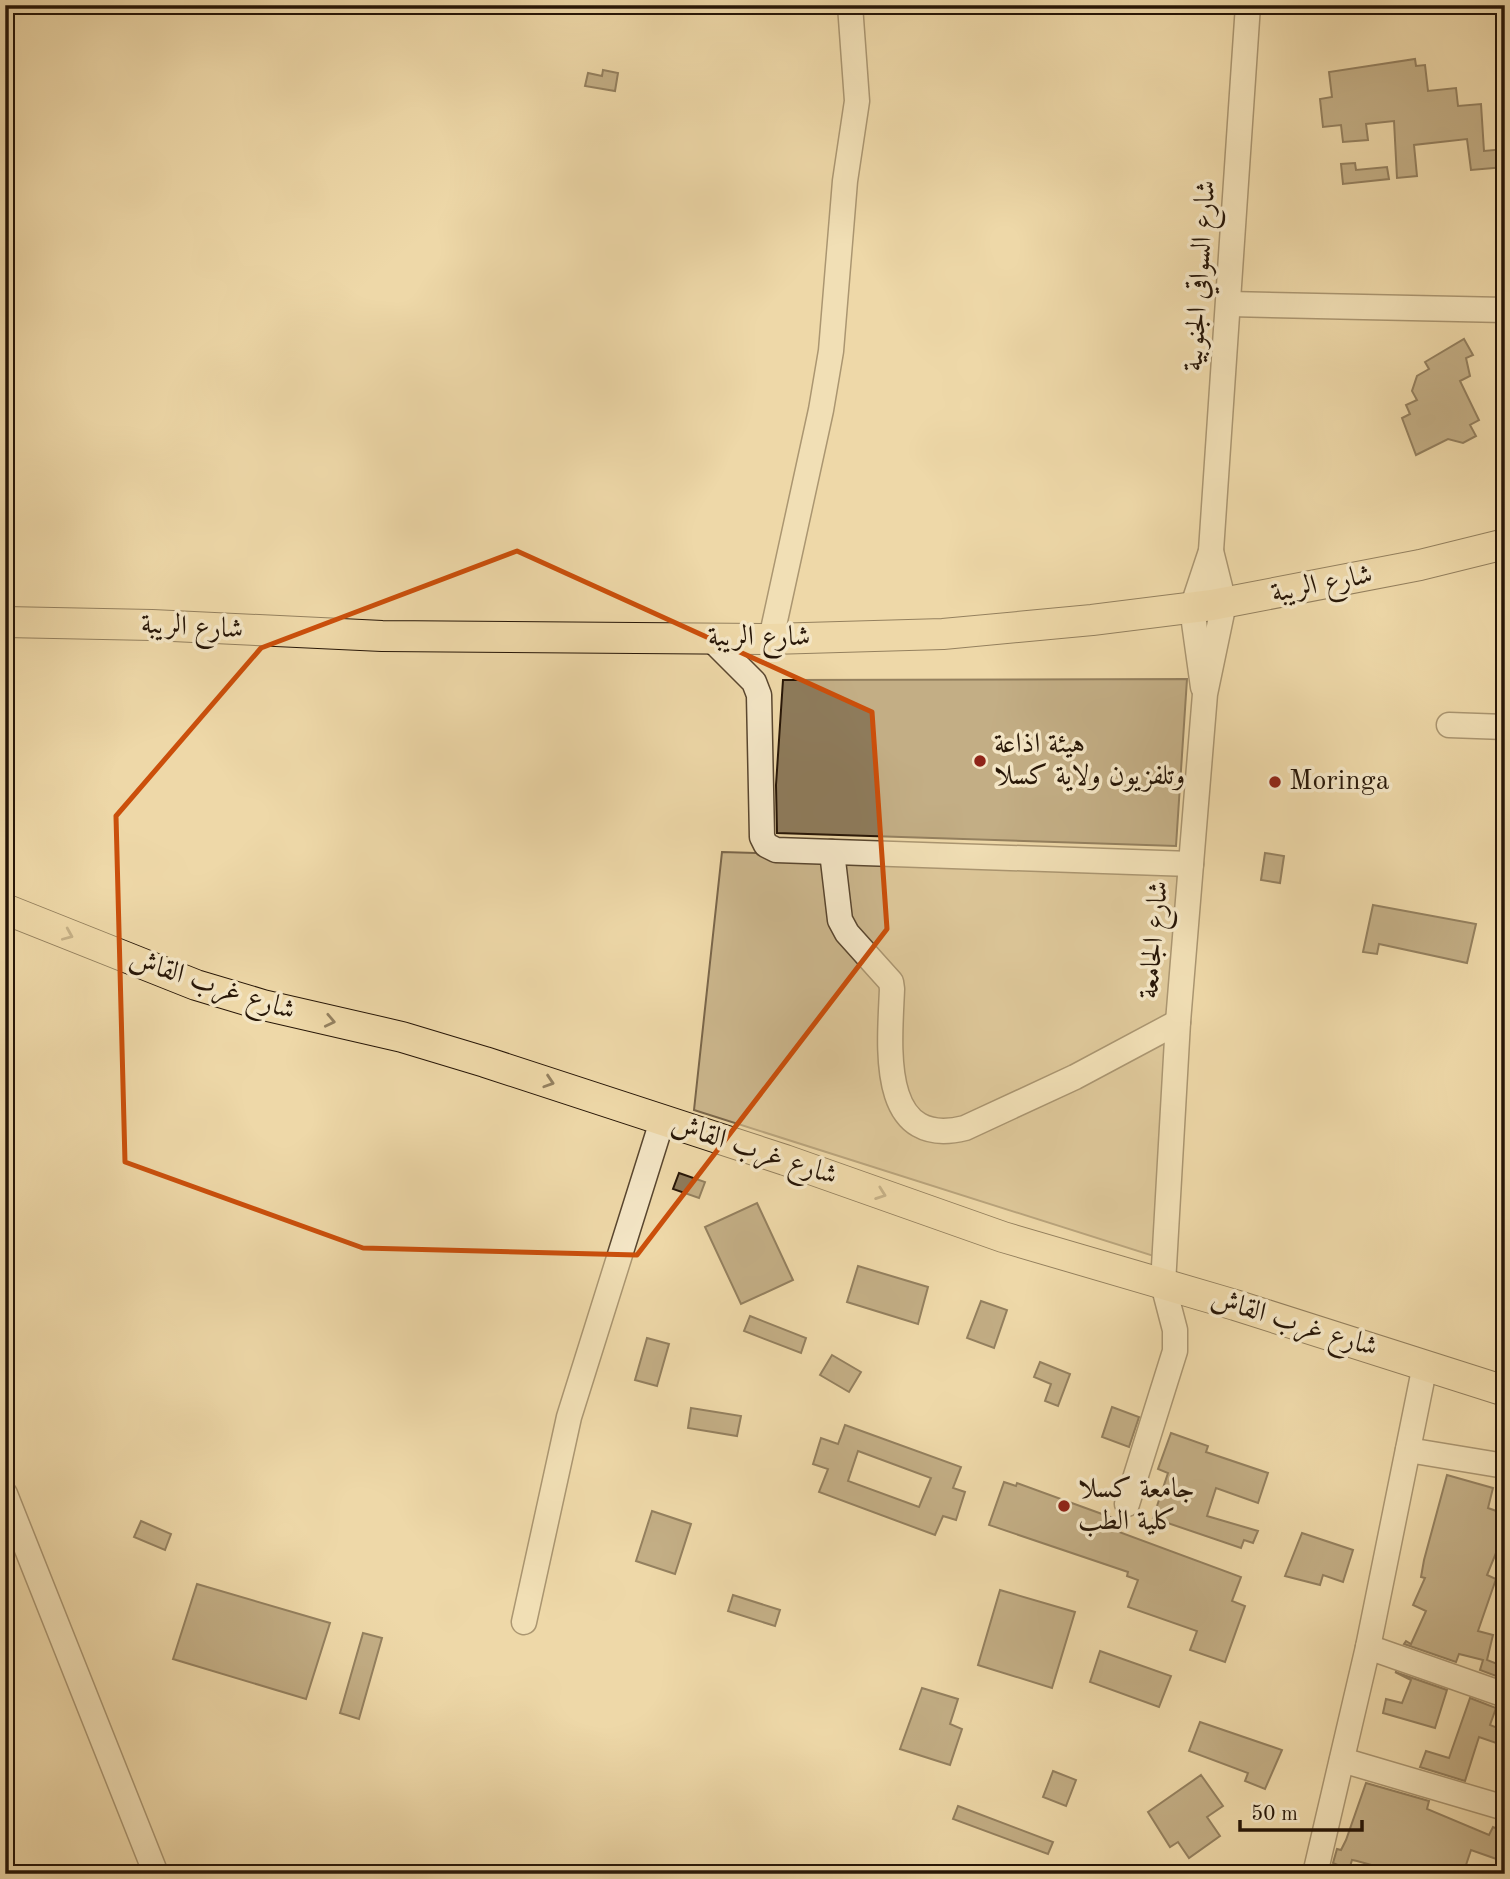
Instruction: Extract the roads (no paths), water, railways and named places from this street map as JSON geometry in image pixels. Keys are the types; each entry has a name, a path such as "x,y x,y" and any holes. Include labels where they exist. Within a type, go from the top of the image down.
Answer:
{"main road":[{"name":"شارع الريبة","path":"5,622 152,625 321,635 853,638 996,630 1192,608 1420,565 1505,544"},
{"name":"شارع غرب القاش","path":"5,909 196,985 263,1005 402,1037 662,1121 1003,1237 1505,1391"}],"street":[{"path":"771,639 819,421 831,351 843,194 857,101 850,5"},
{"name":"شارع السواقي الجنوبية","path":"1192,608 1211,551 1248,5"},
{"path":"1229,304 1505,310"},
{"name":"شارع السواقي الجنوبية","path":"1211,551 1224,603"},
{"name":"شارع الجامعة","path":"1127,1504 1175,1351 1175,1330 1163,1284 1178,1022 1205,694 1224,603"},
{"path":"1192,608 1200,675 1205,694"},
{"path":"710,638 754,682 759,695 762,837 766,845 776,850 1191,864"},
{"path":"1449,725 1505,727"},
{"path":"832,852 840,920 847,933 891,982 890,1056 896,1097 912,1120 927,1130 947,1133 965,1128 1075,1077 1178,1022"},
{"path":"524,1622 569,1417 662,1121"},
{"path":"1315,1874 1368,1647 1424,1365"},
{"path":"1408,1450 1505,1466"},
{"path":"5,1494 156,1874"},
{"path":"1368,1647 1503,1688"},
{"path":"1342,1760 1505,1808"}],"place":[{"name":"هيئة اذاعة وتلفزيون ولاية كسلا","path":"980,761"},
{"name":"Moringa","path":"1275,782"},
{"name":"جامعة كسلا كلية الطب","path":"1064,1506"}]}
